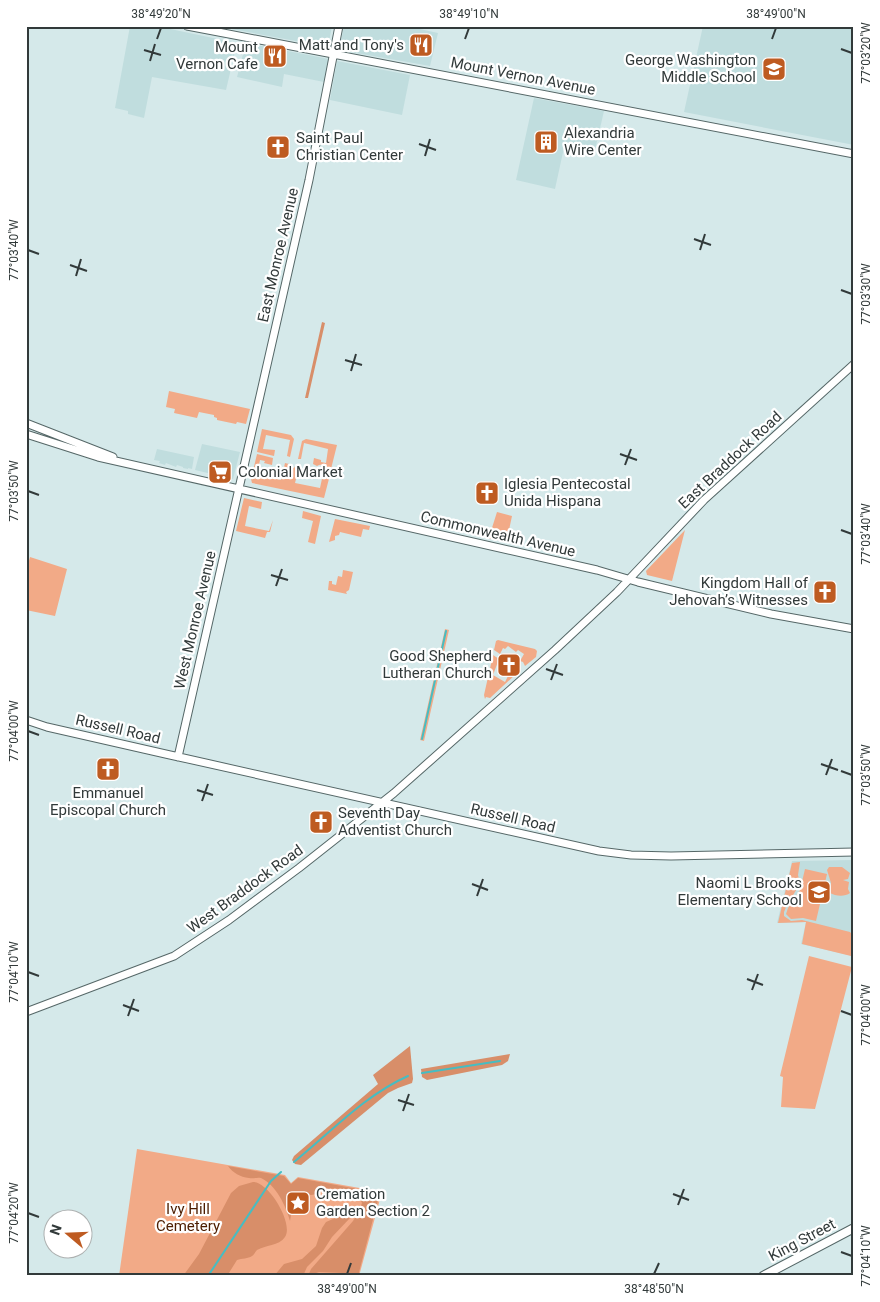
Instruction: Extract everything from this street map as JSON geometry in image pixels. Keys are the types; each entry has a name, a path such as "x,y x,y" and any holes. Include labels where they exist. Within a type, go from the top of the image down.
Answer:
{"main road":[{"name":"King Street","path":"763,1276 854,1228"}],"street":[{"name":"Mount Vernon Avenue","path":"187,26 854,154"},
{"name":"East Monroe Avenue","path":"240,489 309,180 339,26"},
{"name":"East Braddock Road","path":"628,580 704,500 854,364"},
{"name":"Commonwealth Avenue","path":"26,423 136,466"},
{"name":"Commonwealth Avenue","path":"26,434 92,456 597,570 628,580 771,614 854,629"},
{"name":"West Monroe Avenue","path":"178,757 240,489"},
{"name":"West Braddock Road","path":"26,1012 149,966 188,948 247,908 382,803 556,650 628,580"},
{"name":"Russell Road","path":"26,720 47,727 573,846 631,855 854,852"}],"shaded area":[{"path":"130,26 156,26 237,43 226,90 152,77 144,118 115,108"},
{"path":"216,26 332,26 328,47"},
{"path":"344,26 406,26 438,33 430,66 339,50"},
{"name":"George Washington Middle School","path":"703,26 854,26 854,145 684,112"},
{"path":"246,43 329,59 324,82 284,74 282,87 237,77"},
{"path":"337,61 410,75 402,115 330,100"},
{"path":"534,98 604,111 595,150 565,143 555,189 516,180"},
{"path":"322,322 325,323 308,398 305,398"},
{"path":"202,444 240,452 233,479 195,470"},
{"path":"157,449 194,457 192,469 159,463 160,461 154,460"},
{"name":"Naomi L Brooks Elementary School","path":"854,860 853,956 801,944 806,922 777,923 792,861"},
{"path":"410,1046 412,1083 388,1093 301,1165 295,1164 292,1160 294,1156 378,1084 373,1075"},
{"path":"510,1054 508,1061 502,1065 427,1080 422,1077 421,1069"},
{"path":"228,1166 284,1176 291,1184 298,1178 380,1193 358,1276 319,1272 308,1276 311,1269 353,1221 359,1211 362,1203 356,1195 347,1190 337,1189 327,1189 313,1195 299,1194 293,1202 290,1221 276,1191 266,1181 261,1178 240,1176 234,1173"},
{"path":"253,1182 259,1184 273,1196 286,1223 287,1231 285,1237 276,1244 260,1248 250,1257 237,1260 227,1276 183,1276 199,1254 231,1193 239,1186"},
{"path":"356,1209 332,1237 323,1251 307,1267 303,1276 274,1276 284,1264 302,1259 316,1246 326,1222"}],"green space":[{"path":"169,391 250,409 246,424 217,420 214,415 199,412 197,418 174,413 175,409 166,407"},
{"path":"262,429 291,435 294,439 290,457 287,456 290,440 266,435 263,449 275,450 274,456 257,452"},
{"path":"306,439 337,445 331,469 323,465 317,466 313,464 314,458 326,463 328,449 304,443 301,459 298,459 302,441"},
{"path":"257,454 273,458 272,465 260,460 257,474 281,480 285,463 289,464 289,467 299,467 295,483 320,488 323,474 311,473 312,468 325,472 327,470 331,471 324,498 252,483 251,479"},
{"path":"244,498 262,502 261,509 249,506 245,526 269,531 273,520 270,532 267,532 265,538 236,531"},
{"path":"303,511 321,516 315,544 308,542 313,521 302,518"},
{"path":"497,512 512,516 508,542 487,538"},
{"path":"335,519 370,526 369,530 363,529 361,537 340,532 339,535 335,536 335,540 329,542"},
{"path":"685,530 672,581 647,575 646,571"},
{"path":"30,557 67,569 55,616 26,610 26,572"},
{"path":"343,570 353,572 347,594 328,590 329,581 336,585 338,576 342,577"},
{"path":"445,629 449,630 424,741 420,740"},
{"path":"498,640 535,649 537,651 536,657 525,666 520,661 524,654 518,650 516,652 508,646 505,649 503,648 500,654 494,650"},
{"path":"493,655 499,659 493,675 505,682 511,670 516,674 490,698 486,697 485,699 484,695"},
{"path":"800,862 798,875 800,883 791,899 784,902 787,905 784,916 791,921 802,920 850,932 854,937 851,956 802,944 806,922 778,923 792,863"},
{"path":"829,867 842,867 850,873 848,879 843,880 849,882 848,889 850,893 840,896 830,893 831,883 827,870"},
{"path":"805,869 827,874 816,921 803,918 791,919 786,914 800,890"},
{"path":"809,956 852,967 815,1109 781,1107 783,1077 780,1076"},
{"name":"Ivy Hill Cemetery","path":"137,1149 285,1175 291,1183 298,1177 382,1192 359,1276 119,1276"}],"waterway":[{"path":"422,739 446,631"},
{"path":"422,1073 500,1061"},
{"path":"294,1162 348,1115 377,1093 408,1076"},
{"path":"208,1276 271,1181 281,1172"}],"place":[{"name":"Matt and Tony's","path":"421,45"},
{"name":"Mount Vernon Cafe","path":"275,56"},
{"name":"George Washington Middle School","path":"774,69"},
{"name":"Alexandria Wire Center","path":"546,142"},
{"name":"Saint Paul Christian Center","path":"278,147"},
{"name":"Colonial Market","path":"220,472"},
{"name":"Iglesia Pentecostal Unida Hispana","path":"487,493"},
{"name":"Kingdom Hall of Jehovah’s Witnesses","path":"825,592"},
{"name":"Good Shepherd Lutheran Church","path":"509,665"},
{"name":"Emmanuel Episcopal Church","path":"108,769"},
{"name":"Seventh Day Adventist Church","path":"321,822"},
{"name":"Naomi L Brooks Elementary School","path":"819,892"},
{"name":"Cremation Garden Section 2","path":"298,1203"}]}
